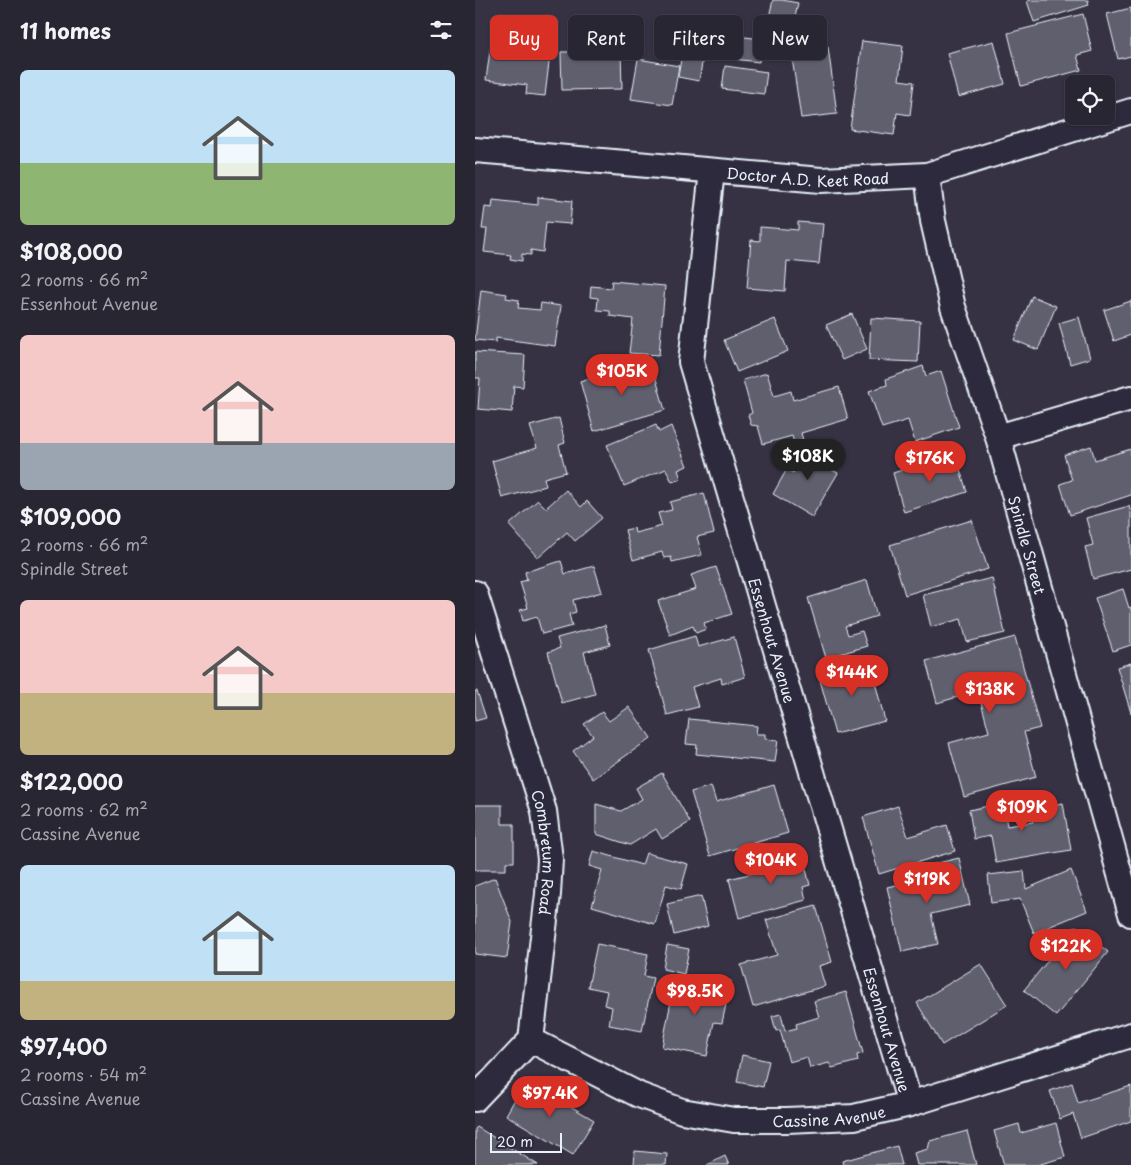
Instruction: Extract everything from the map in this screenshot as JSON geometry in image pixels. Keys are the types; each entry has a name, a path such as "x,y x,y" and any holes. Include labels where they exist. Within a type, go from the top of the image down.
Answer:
{"street":[{"name":"Doctor A.D. Keet Road","path":"475,150 821,180 927,175 1131,111"},
{"name":"Essenhout Avenue","path":"712,171 691,362 910,1104"},
{"name":"Spindle Street","path":"927,175 933,222 953,307 998,437 1131,914"},
{"path":"998,437 1131,398"},
{"name":"Combretum Road","path":"475,593 544,811 549,850 548,894 531,1040"},
{"name":"Cassine Avenue","path":"531,1040 639,1095 682,1111 734,1120 787,1120 854,1118 910,1104 1131,1035"},
{"path":"475,1099 531,1040"}],"building":[{"path":"773,0 798,3 796,15 769,15"},
{"path":"1088,0 1089,5 1034,22 1027,1"},
{"path":"1131,8 1131,56 1118,59 1107,14"},
{"path":"1083,14 1092,51 1077,55 1081,70 1021,86 1008,33"},
{"path":"743,37 753,38 753,60 759,60 759,62 742,60"},
{"path":"862,41 903,46 899,80 914,82 910,115 897,113 894,135 850,129"},
{"path":"994,41 1005,84 958,97 947,53"},
{"path":"827,47 837,114 801,118 792,60 827,60"},
{"path":"490,51 490,60 549,60 545,96 526,94 527,85 486,80"},
{"path":"561,52 568,52 568,60 621,60 622,89 562,90"},
{"path":"638,60 679,66 672,105 631,99"},
{"path":"681,60 702,60 699,81 678,77"},
{"path":"725,66 767,72 764,94 722,89"},
{"path":"538,197 572,201 570,224 546,222 543,252 531,250 531,255 522,254 522,261 510,259 511,255 484,252 487,229 482,229 485,207 492,208 493,200 538,205"},
{"path":"798,222 823,224 819,264 787,261 785,291 747,288 751,240 760,241 760,227 798,230"},
{"path":"612,281 665,286 659,355 629,353 633,319 610,316 610,311 597,310 598,298 590,297 591,286 611,288"},
{"path":"481,290 507,294 506,298 519,300 518,308 540,310 541,303 561,306 555,346 496,338 496,342 475,340"},
{"path":"1032,296 1056,306 1038,350 1014,340"},
{"path":"1131,301 1131,335 1114,341 1104,310"},
{"path":"852,314 867,349 842,360 826,325"},
{"path":"1079,317 1090,358 1070,364 1059,323"},
{"path":"871,318 920,321 918,362 869,360"},
{"path":"775,319 788,351 737,372 724,340"},
{"path":"475,352 525,355 523,387 514,386 512,412 478,409 480,378 475,378"},
{"path":"652,365 665,410 594,431 580,381 631,366 632,370"},
{"path":"923,366 926,376 941,371 959,427 915,442 908,420 882,428 869,391 887,385 886,379"},
{"path":"767,373 774,396 791,391 793,400 839,387 848,419 801,433 803,440 794,443 792,436 763,444 758,426 751,425 748,415 752,413 743,380"},
{"path":"559,418 565,443 559,445 566,472 544,478 546,486 502,498 492,461 537,448 530,426"},
{"path":"656,425 659,432 671,426 687,466 678,470 681,479 672,482 666,469 624,486 607,445"},
{"path":"810,444 836,460 830,469 838,473 812,517 773,494 787,469 793,473"},
{"path":"1091,446 1095,460 1131,449 1131,495 1070,515 1060,484 1072,480 1064,455"},
{"path":"955,453 967,492 904,512 893,473"},
{"path":"566,490 581,507 587,501 602,518 575,541 567,532 538,558 509,525 538,500 546,508"},
{"path":"704,493 714,533 697,537 702,555 672,562 671,557 664,558 662,552 633,560 625,530 634,528 635,533 662,526 658,513 672,510 670,502"},
{"path":"1129,506 1131,513 1131,569 1093,579 1085,547 1093,545 1086,518"},
{"path":"972,520 988,569 905,595 890,545"},
{"path":"561,561 565,574 594,566 602,592 573,600 576,612 569,614 572,626 542,634 537,617 523,621 520,610 528,608 520,582 527,580 525,572"},
{"path":"716,567 732,614 704,623 706,629 696,633 693,626 670,635 658,601 696,589 691,575"},
{"path":"992,578 1005,633 967,642 961,619 931,627 923,595"},
{"path":"867,580 877,616 845,626 848,635 862,631 867,646 826,658 808,598"},
{"path":"1123,589 1129,608 1131,607 1131,645 1113,651 1095,598"},
{"path":"605,625 610,645 584,652 595,694 562,703 548,652 560,648 557,638"},
{"path":"695,636 698,647 734,637 745,677 722,684 721,678 692,687 698,707 667,715 649,650"},
{"path":"1015,637 1040,728 1024,732 1036,777 964,797 949,743 989,732 978,691 937,703 926,661"},
{"path":"869,659 885,721 835,734 818,673"},
{"path":"1131,663 1131,713 1117,667"},
{"path":"475,691 477,691 486,718 475,721"},
{"path":"629,707 651,738 593,779 573,751 593,736 584,724 602,712 609,721"},
{"path":"689,719 757,726 756,734 765,734 765,739 778,740 775,762 696,754 697,745 686,744"},
{"path":"662,773 690,822 662,839 656,829 630,845 596,834 596,804 621,811 642,799 636,788"},
{"path":"774,785 788,833 710,856 691,792 711,786 716,802"},
{"path":"1003,803 1007,826 1033,822 1030,809 1063,803 1071,850 996,863 991,836 974,839 969,810"},
{"path":"475,805 502,805 502,824 514,824 514,862 506,862 506,870 475,870"},
{"path":"898,806 908,837 947,825 955,851 879,874 863,817"},
{"path":"593,851 642,865 646,853 688,864 681,889 666,885 655,924 592,906 602,870 589,866"},
{"path":"791,851 793,861 803,858 810,885 803,887 806,900 739,918 729,879 757,872 759,860"},
{"path":"959,858 970,905 931,914 938,944 902,952 887,887 937,876 934,864"},
{"path":"1071,870 1087,911 1034,933 1020,899 991,903 988,875 1024,871 1026,889"},
{"path":"495,878 512,922 507,958 475,954 475,886"},
{"path":"701,896 708,926 674,935 667,904"},
{"path":"816,906 832,962 819,966 825,986 753,1007 741,965 777,955 766,920"},
{"path":"1076,926 1108,952 1056,1016 1024,990"},
{"path":"597,944 648,954 644,976 653,978 642,1031 609,1025 612,1007 604,1005 607,991 588,987"},
{"path":"667,945 689,949 684,974 663,969"},
{"path":"981,964 1007,1005 942,1045 917,1003"},
{"path":"715,978 731,981 722,1023 714,1022 707,1056 662,1047 675,981 712,988"},
{"path":"846,992 863,1053 857,1055 858,1061 832,1068 829,1063 810,1068 807,1057 789,1062 780,1030 776,1031 772,1016 781,1014 785,1031 797,1028 796,1024 819,1017 814,1001"},
{"path":"742,1055 769,1061 763,1087 737,1082"},
{"path":"526,1080 594,1120 573,1155 506,1115"},
{"path":"1072,1083 1078,1103 1131,1086 1131,1121 1081,1138 1073,1114 1060,1119 1050,1091"},
{"path":"1056,1123 1065,1157 1037,1165 1004,1165 994,1131 1019,1124 1021,1133"},
{"path":"477,1127 538,1165 475,1165 475,1129"},
{"path":"967,1131 976,1165 917,1165 914,1153 928,1149 930,1141"},
{"path":"897,1146 902,1165 843,1165 842,1161"},
{"path":"635,1151 667,1154 666,1165 634,1165"},
{"path":"725,1156 729,1165 707,1165"}]}
